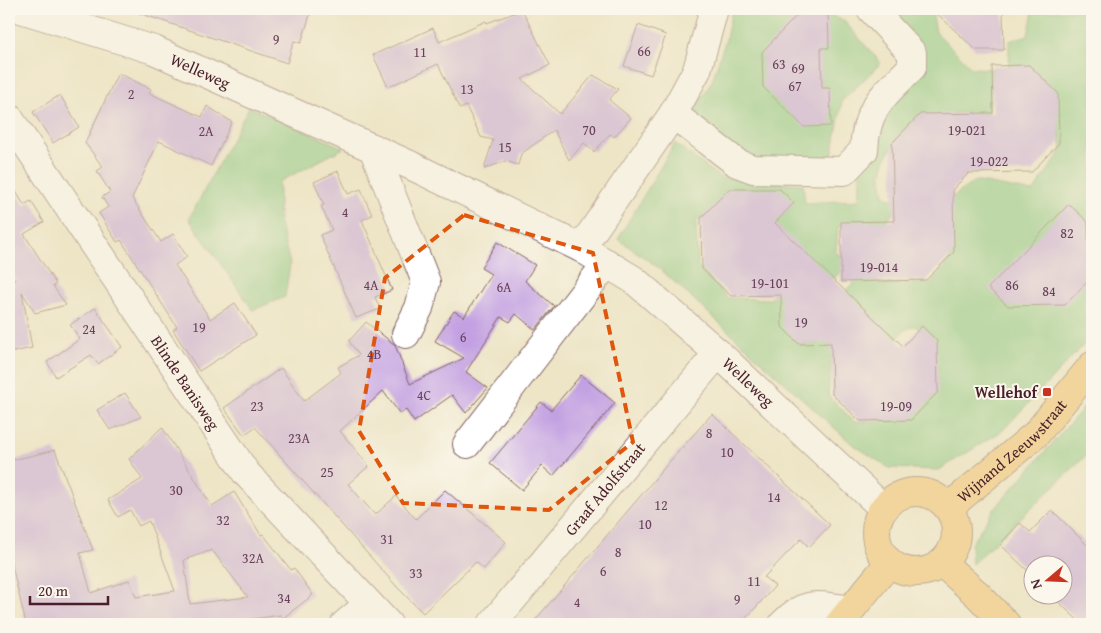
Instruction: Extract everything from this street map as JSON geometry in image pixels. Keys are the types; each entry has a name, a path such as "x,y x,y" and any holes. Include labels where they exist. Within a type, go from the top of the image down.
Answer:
{"main road":[{"name":"Wijnand Zeeuwstraat","path":"953,504 1036,434 1092,366"},
{"path":"885,567 876,531 879,504 903,494 915,492 928,494 953,504 956,537 947,567"},
{"path":"885,567 921,572 947,567"},
{"path":"845,617 885,567"},
{"path":"947,567 1006,624"}],"street":[{"name":"Welleweg","path":"21,9 154,50 373,148 582,248 634,280 718,353 879,504"},
{"path":"582,248 673,114 697,70 714,9"},
{"path":"673,114 737,163 752,169 844,171 864,150 865,127 875,104 912,67 912,53 871,9"},
{"name":"Blinde Banisweg","path":"9,118 246,473 388,624"},
{"path":"373,148 426,282 419,308 406,334"},
{"path":"467,444 607,263"},
{"name":"Graaf Adolfstraat","path":"492,624 718,353"},
{"path":"345,624 369,604"},
{"path":"783,624 795,610 813,605 845,617"}],"path":[{"path":"916,480 939,486 953,504 967,521 968,532 964,554 947,567 940,579 916,585 892,579 885,567 868,554 863,532 865,521 893,485 916,480"}],"highlighted area":[{"path":"464,215 593,253 633,442 549,510 403,503 359,431 385,278"}],"green space":[{"path":"732,9 816,9 844,21 881,63 842,101 831,162 743,160 686,124 712,81 726,39"},
{"path":"876,9 932,9 936,32 972,68 993,69 989,112 979,123 965,112 915,119 889,153 883,172 884,195 897,201 897,209 886,221 838,227 836,252 850,263 831,281 778,226 770,231 728,194 696,222 698,266 728,298 770,299 783,288 784,327 802,345 824,340 833,345 828,395 855,422 901,418 931,340 915,326 905,330 892,344 843,294 862,273 881,284 931,283 951,257 950,199 975,181 1033,192 1062,150 1054,99 1009,76 1009,41 1028,35 1033,12 1092,9 1092,336 1002,431 939,470 889,468 851,443 659,268 618,239 675,143 721,178 803,184 805,203 859,200 862,125 921,64"},
{"path":"249,107 344,148 279,182 279,221 290,264 285,297 253,310 189,219"},
{"path":"1092,398 1092,450 972,564 971,544 991,513"}],"building":[{"path":"139,9 312,9 301,43 294,41 287,63 139,13"},
{"path":"932,9 1003,9 1004,50 976,50"},
{"path":"522,10 550,65 522,79 560,114 593,75 618,89 609,100 631,118 614,137 610,134 594,152 584,143 569,160 554,130 521,154 518,165 506,161 484,169 493,140 481,137 466,106 460,109 438,64 388,87 373,55 433,28 439,42 486,21 487,23"},
{"path":"802,10 828,10 829,48 821,48 822,88 830,88 831,126 804,127 763,87 762,52"},
{"path":"638,25 666,35 651,75 624,66"},
{"path":"1029,65 1058,93 1059,143 1032,172 969,173 953,189 954,252 926,280 841,282 841,222 894,221 892,143 920,114 993,113 992,66"},
{"path":"118,73 151,89 149,93 202,117 207,106 232,122 211,166 159,141 132,198 161,242 173,234 187,257 175,265 210,319 235,303 256,335 199,371 173,330 177,327 121,240 117,242 99,213 108,207 102,197 110,192 97,171 103,167 85,143"},
{"path":"60,95 79,127 53,143 33,112"},
{"path":"338,171 348,194 361,189 372,215 362,220 392,290 375,297 380,309 356,318 320,235 332,230 321,206 324,205 314,182"},
{"path":"9,180 24,205 31,201 44,222 24,234 56,284 53,286 66,305 35,313 22,292 32,348 9,353 9,280 15,280 9,270"},
{"path":"729,189 780,189 794,203 775,223 903,346 922,326 937,341 938,392 911,420 860,421 832,394 831,343 799,344 782,327 781,295 731,296 702,269 701,218"},
{"path":"1069,204 1088,222 1089,280 1065,305 1008,306 988,288"},
{"path":"497,242 535,265 525,281 554,306 535,330 516,314 510,322 501,317 466,372 488,388 466,413 452,395 414,422 406,410 400,414 383,391 340,431 369,466 348,484 375,515 396,496 416,519 445,490 506,542 484,569 476,562 423,613 398,588 255,427 244,435 224,408 281,368 304,401 341,373 338,367 359,355 349,341 366,322 395,345 410,384 464,358 435,341 454,311 464,317 491,274 481,268"},
{"path":"95,308 122,347 98,364 91,355 56,377 47,362 80,339 70,325"},
{"path":"581,375 615,403 553,476 542,466 522,490 490,463 541,402 551,410"},
{"path":"125,393 141,417 110,430 97,410"},
{"path":"712,414 830,525 809,547 801,539 764,577 775,586 741,624 532,624 670,461"},
{"path":"162,427 212,506 234,492 261,535 263,534 291,570 294,568 313,595 283,618 281,615 217,624 26,624 9,553 9,461 55,450 93,550 80,553 91,593 129,580 136,597 175,591 149,521 139,526 130,510 118,517 108,500 142,479 129,459","holes":["212,550 248,597 190,604 184,560"]},
{"path":"1052,510 1092,550 1092,624 1082,624 1063,606 1074,606 1074,556 1024,556 1024,567 1000,544 1020,523 1030,532"}],"place":[{"name":"Wellehof","path":"1047,392"}]}
